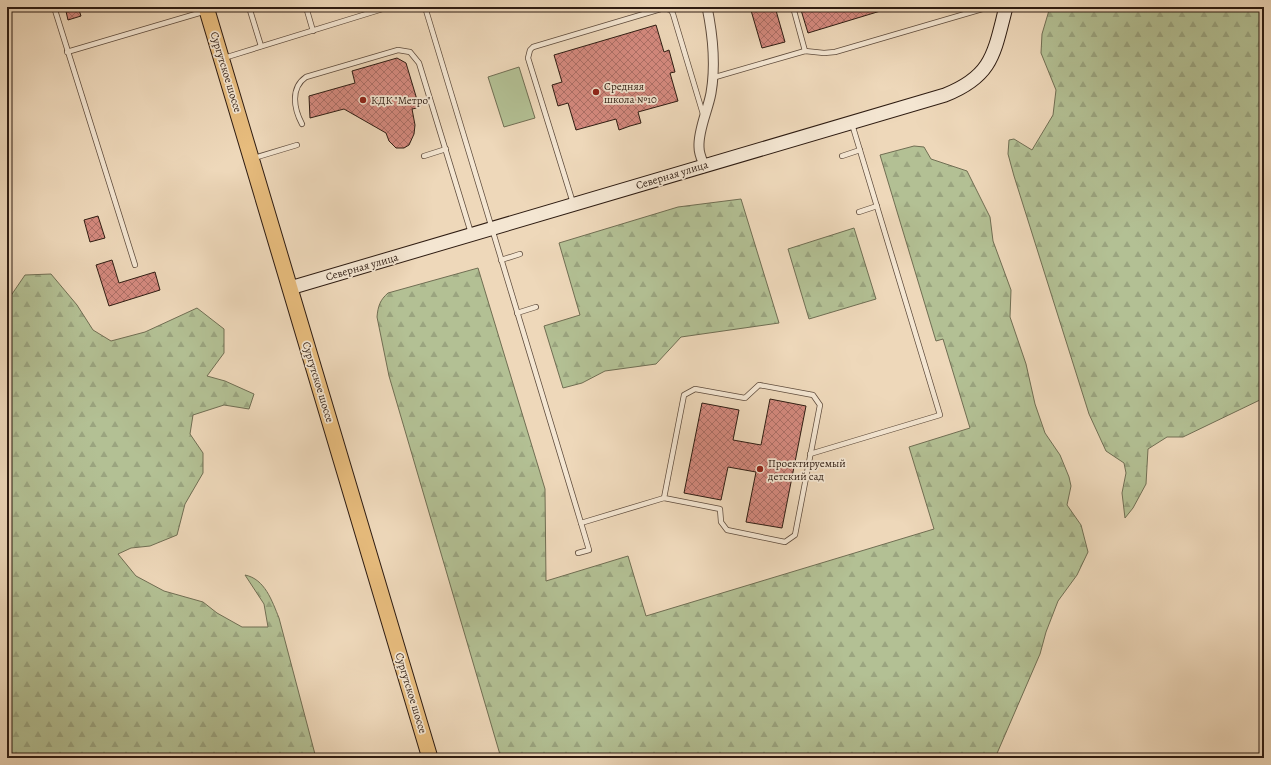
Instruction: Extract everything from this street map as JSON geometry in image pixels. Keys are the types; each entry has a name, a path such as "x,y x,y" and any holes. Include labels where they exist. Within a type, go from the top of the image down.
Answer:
{"main road":[{"name":"Сургутское шоссе","path":"207,9 430,758"}],"street":[{"path":"704,165 699,143 712,78 713,38 707,7"},
{"name":"Северная улица","path":"290,288 945,95 972,82 983,72 991,57 1006,7"}],"lane":[{"path":"54,7 135,265"},
{"path":"249,7 261,46"},
{"path":"306,7 313,31"},
{"path":"222,58 389,7"},
{"path":"425,7 589,550 578,553"},
{"path":"793,7 805,52"},
{"path":"712,78 805,52 835,52 989,7"},
{"path":"573,204 528,58 530,50 533,47 664,8 668,9 673,14 705,119"},
{"path":"67,52 207,9"},
{"path":"302,124 296,106 295,96 297,87 301,81 322,73 398,50 405,50 415,56 419,63 446,149 471,235"},
{"path":"810,454 940,415 852,122"},
{"path":"252,158 297,145"},
{"path":"424,156 446,149"},
{"path":"842,156 860,150"},
{"path":"858,212 877,206"},
{"path":"501,260 520,254"},
{"path":"517,313 536,308"},
{"path":"581,523 664,498 720,509 721,522 727,530 785,542 795,535 820,405 813,395 759,384 745,398 695,389 684,396 664,498"}],"green space":[{"path":"1050,7 1264,7 1264,398 1183,437 1167,437 1148,449 1146,484 1133,508 1125,518 1122,493 1126,473 1124,463 1106,451 1089,414 1008,154 1009,140 1014,139 1032,150 1053,115 1056,90 1041,53 1042,34"},
{"path":"519,67 535,118 504,127 488,77"},
{"path":"914,146 924,147 931,159 967,171 990,217 993,241 1011,290 1010,317 1026,364 1035,404 1045,433 1060,455 1069,477 1071,486 1067,505 1081,525 1088,552 1077,575 1058,601 1046,632 1040,654 995,758 501,758 389,376 377,317 379,306 383,298 388,293 478,268 545,489 546,581 628,556 646,616 934,529 909,447 970,428 943,339 936,341 880,155"},
{"path":"741,199 779,323 681,337 656,364 605,371 582,383 563,388 544,326 580,315 559,243 678,207"},
{"path":"854,228 876,299 809,319 788,249"},
{"path":"51,274 77,305 93,330 111,341 145,332 197,308 224,329 224,353 207,376 225,381 254,394 249,409 224,405 193,415 190,434 203,453 203,473 185,504 177,535 150,546 131,548 118,554 136,576 164,591 203,602 217,613 242,627 268,627 264,604 245,575 252,577 263,586 279,618 316,758 7,758 7,304 25,275"}],"building":[{"path":"65,7 78,7 81,16 68,20"},
{"path":"750,7 775,7 785,42 762,48"},
{"path":"811,7 886,7 887,9 808,33 801,10"},
{"path":"656,25 664,52 669,50 675,72 670,73 678,101 638,112 641,123 619,130 616,119 576,130 568,103 558,106 552,85 562,82 554,55"},
{"name":"КДК \"Метро\"","path":"397,58 406,63 418,103 417,108 412,109 415,125 414,134 409,145 404,148 396,148 389,141 386,133 344,109 310,118 309,96 355,83 352,71"},
{"path":"98,216 105,238 90,242 84,220"},
{"path":"112,260 119,283 155,272 160,290 109,306 96,265"},
{"path":"770,399 806,406 782,528 746,522 756,472 728,467 721,500 684,493 702,403 739,410 733,440 761,445"}],"place":[{"name":"Средняя школа №10","path":"596,92"},
{"name":"КДК \"Метро\"","path":"363,100"},
{"name":"Проектируемый детский сад","path":"760,469"}]}
